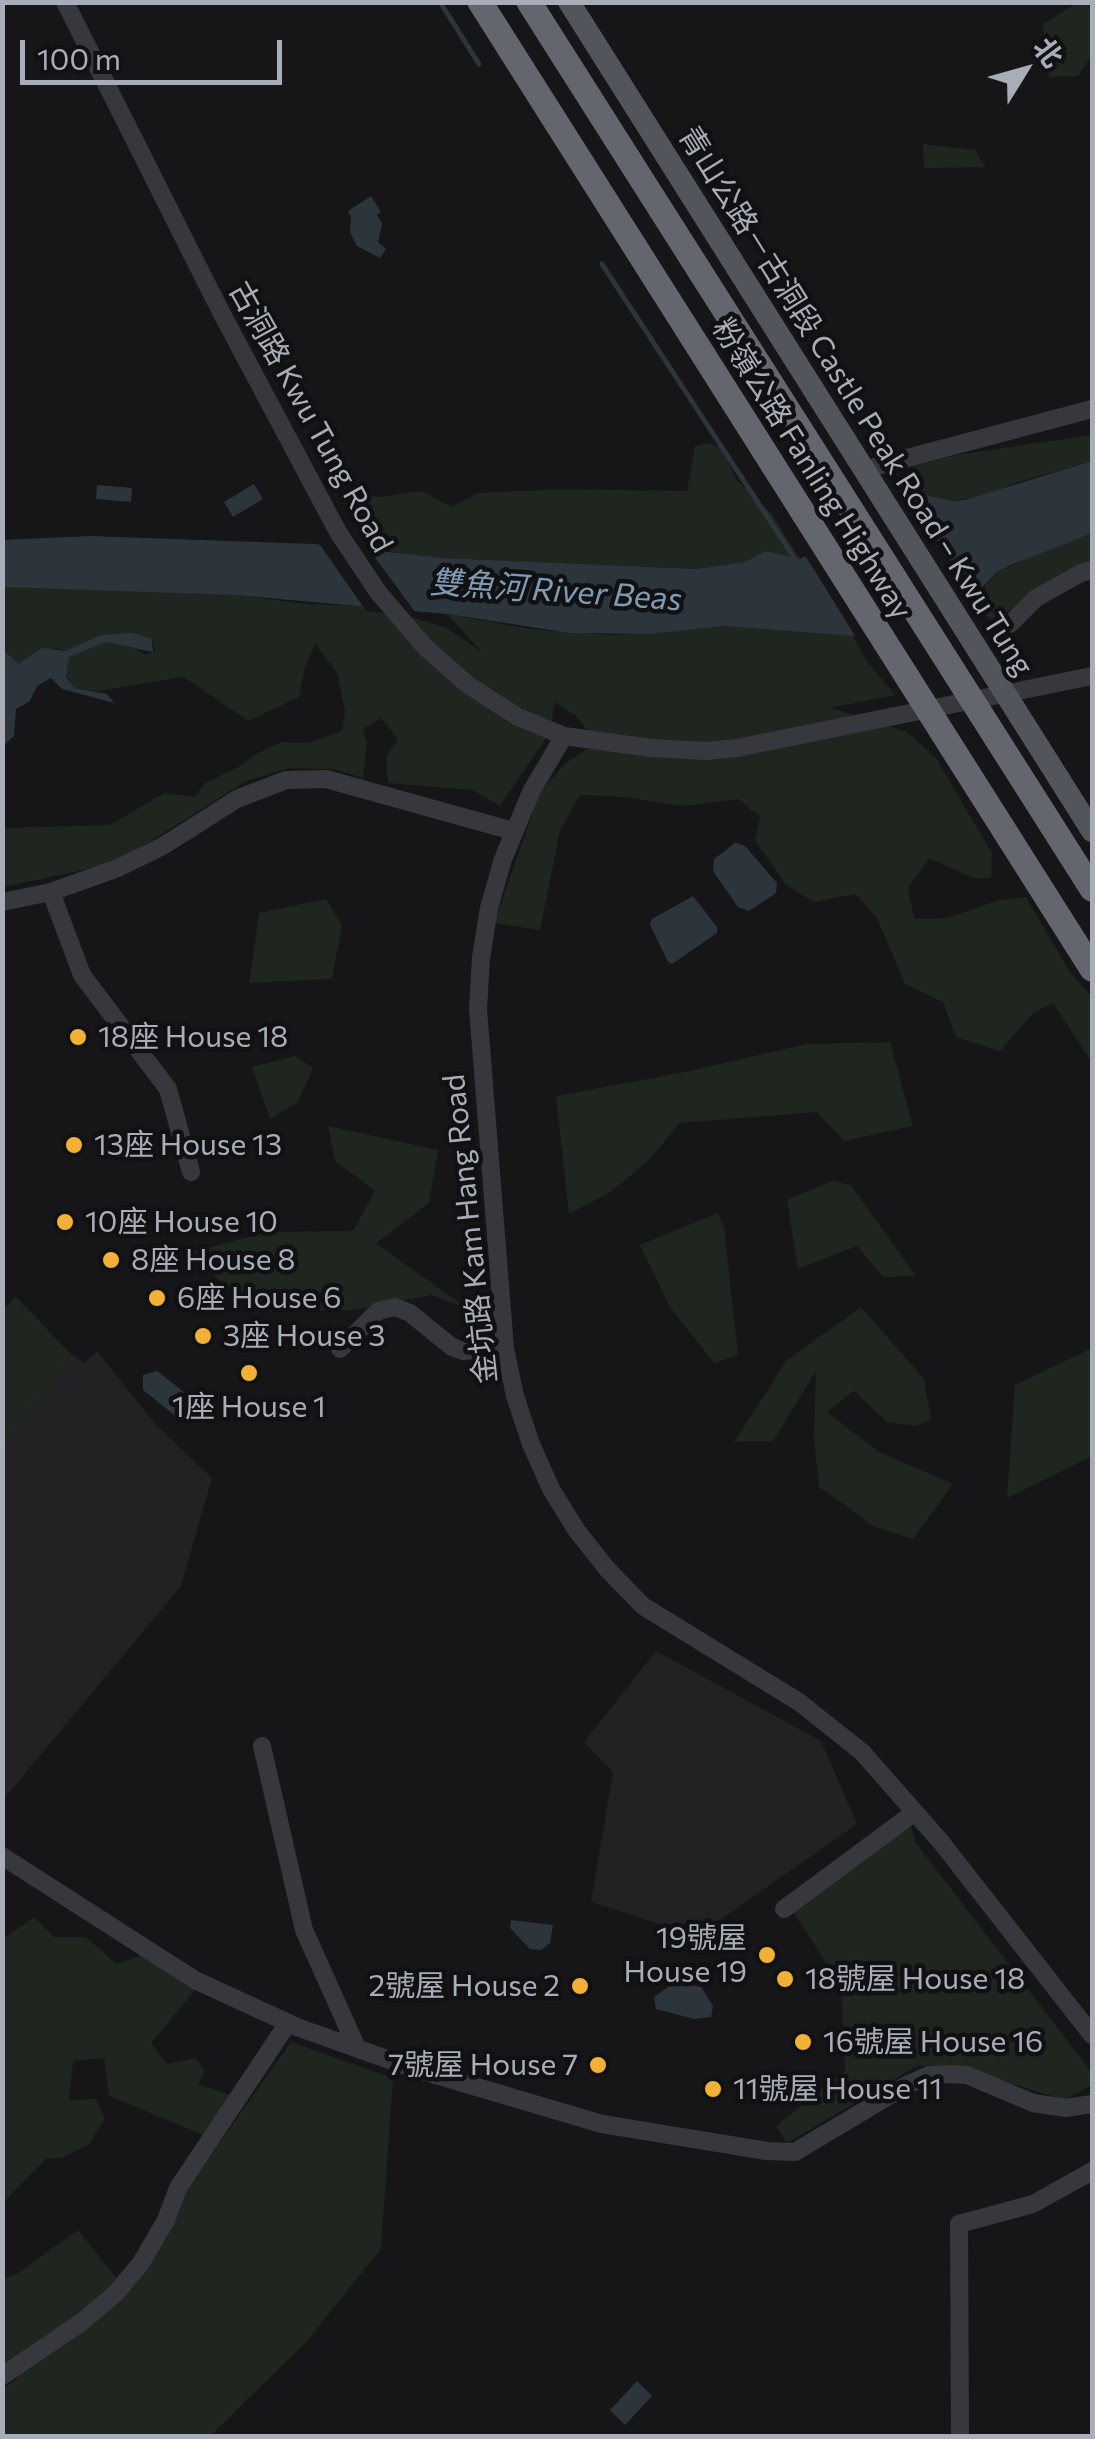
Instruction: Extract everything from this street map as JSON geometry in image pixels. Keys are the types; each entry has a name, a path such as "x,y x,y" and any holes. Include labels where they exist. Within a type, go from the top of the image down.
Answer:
{"highway":[{"name":"粉嶺公路 Fanling Highway","path":"480,2 1092,969"},
{"name":"粉嶺公路 Fanling Highway","path":"529,2 1092,889"}],"main road":[{"name":"青山公路－古洞段 Castle Peak Road – Kwu Tung","path":"569,2 1092,831"}],"street":[{"name":"古洞路 Kwu Tung Road","path":"65,2 329,516 378,592 425,648 468,685 518,718 564,736 706,751 1092,676"},
{"path":"867,474 878,466 1092,409"},
{"path":"1010,624 1036,598 1092,570"},
{"name":"金坑路 Kam Hang Road","path":"564,736 512,831 489,908 478,1009 505,1348 515,1396 544,1474 577,1531 608,1570 656,1614 812,1712 862,1752 915,1812 1092,2034"},
{"path":"2,902 51,892 139,860 237,799 286,780 326,779 512,831"},
{"path":"51,892 82,975 168,1089 190,1172"},
{"path":"340,1348 378,1311 395,1307 410,1313 452,1347 463,1351 505,1348"},
{"path":"262,1746 304,1930 357,2048"},
{"path":"784,1909 915,1812"},
{"path":"2,1856 195,1980 288,2023 409,2067 602,2124 767,2151 795,2152 928,2075 968,2075 1033,2102 1066,2108 1092,2104"},
{"path":"2,2376 83,2321 116,2293 141,2263 166,2220 178,2188 288,2023"},
{"path":"960,2436 959,2224 1032,2204 1092,2171"}],"shaded area":[{"path":"1077,3 1087,3 1092,10 1092,55 1078,76 1049,77 1043,24"},
{"path":"923,144 975,150 985,167 924,168"},
{"path":"1092,435 1092,461 983,496 952,501 933,497 921,494 912,479 914,466 956,455"},
{"path":"708,443 723,449 736,479 771,513 800,559 766,551 745,562 696,569 445,558 392,552 369,540 342,498 423,491 451,507 478,493 561,489 687,491 695,446"},
{"path":"1092,533 1092,564 992,621 976,608 986,585 997,573"},
{"path":"3,587 234,595 377,607 447,628 482,652 447,614 530,629 611,635 724,626 853,636 866,660 895,695 831,708 907,732 936,758 992,853 991,878 973,878 929,858 908,888 914,919 947,918 999,900 1026,897 1069,971 1092,997 1092,1063 1053,1003 1033,1013 1000,1051 956,1037 943,1002 905,984 877,918 856,894 814,902 786,885 755,840 760,817 738,799 683,806 580,795 560,831 540,930 494,923 540,792 566,763 597,742 575,715 554,702 551,731 500,806 473,790 388,783 386,758 398,739 381,718 363,729 367,744 363,778 333,769 288,768 246,781 116,863 3,887 3,828 110,825 164,793 194,797 205,783 282,742 308,743 342,731 345,711 337,673 315,644 299,697 248,721 184,677 98,691 75,688 63,670 69,656 106,642 146,655 156,650 152,639 100,635 65,651 56,648 21,667 3,650"},
{"path":"326,899 342,925 332,979 249,983 259,913"},
{"path":"890,1042 913,1126 844,1141 817,1112 680,1123 649,1160 612,1191 569,1214 556,1096 807,1044"},
{"path":"295,1056 313,1068 298,1102 270,1119 252,1067"},
{"path":"328,1126 438,1150 429,1203 376,1243 465,1307 431,1295 353,1310 254,1311 189,1253 268,1232 353,1231 375,1191 335,1161"},
{"path":"832,1181 851,1185 916,1276 883,1277 857,1246 798,1269 787,1200"},
{"path":"718,1213 724,1227 738,1355 714,1363 670,1307 640,1245"},
{"path":"16,1297 71,1354 3,1445 3,1309"},
{"path":"861,1307 924,1379 931,1419 916,1426 887,1422 854,1391 827,1412 879,1452 953,1484 913,1539 875,1527 819,1487 814,1438 816,1371 773,1441 734,1442 787,1360"},
{"path":"1092,1348 1092,1456 1007,1498 1015,1385"},
{"path":"97,1351 157,1426 212,1478 181,1586 3,1800 3,1445 71,1354 84,1363"},
{"path":"656,1651 821,1741 857,1824 697,1936 591,1902 613,1772 584,1742"},
{"path":"910,1825 916,1843 1092,2073 1092,2085 1065,2100 951,2065 917,2066 787,2143 776,2126 845,2071 841,1985 791,1909"},
{"path":"34,1917 54,1937 86,1937 116,1964 151,1952 201,1983 151,2043 167,2064 196,2058 205,2071 198,2084 244,2100 216,2140 109,2096 104,2058 73,2061 69,2100 96,2099 105,2119 89,2144 62,2158 47,2158 3,2203 3,1939"},
{"path":"291,2042 393,2078 381,2249 306,2342 210,2436 3,2436 3,2389 17,2379 3,2365 3,2279 18,2273 78,2230 126,2290 180,2199"}],"water":[{"path":"371,196 381,212 377,215 382,224 378,242 386,249 380,258 357,246 350,232 348,211"},
{"name":"雙魚河 River Beas","path":"1092,461 1092,533 1009,566 996,573 974,596 853,636 724,626 648,634 570,633 447,614 234,595 3,587 2,540 90,536 314,544 445,558 696,569 745,562 766,551 800,559 921,494 965,500"},
{"path":"254,484 263,499 233,517 224,502"},
{"path":"97,485 132,488 131,502 96,499"},
{"path":"133,633 152,639 153,652 106,642 69,657 66,677 75,688 107,694 114,703 62,689 51,678 37,686 30,701 16,709 14,736 3,746 3,650 19,664 42,648 65,651 100,635"},
{"path":"735,843 745,846 777,883 776,893 749,911 738,907 713,871 714,859"},
{"path":"693,896 717,927 717,933 672,964 650,925 652,919"},
{"path":"157,1371 194,1400 179,1419 143,1390 143,1375"},
{"path":"511,1920 553,1925 550,1943 541,1950 530,1949 510,1928"},
{"path":"675,1982 701,1987 713,2006 711,2017 694,2019 656,2009 654,1997"},
{"path":"637,2381 652,2396 625,2425 610,2410"}],"pier":[{"path":"908,497 977,600 857,639 803,552"},
{"path":"316,539 365,544 418,616 366,611"}],"waterway":[{"path":"440,2 479,64"},
{"path":"602,264 795,559"}],"place":[{"name":"18座 House 18","path":"78,1037"},
{"name":"13座 House 13","path":"74,1145"},
{"name":"10座 House 10","path":"65,1222"},
{"name":"8座 House 8","path":"111,1260"},
{"name":"6座 House 6","path":"157,1298"},
{"name":"3座 House 3","path":"203,1336"},
{"name":"1座 House 1","path":"249,1373"},
{"name":"19號屋 House 19","path":"767,1955"},
{"name":"18號屋 House 18","path":"785,1979"},
{"name":"2號屋 House 2","path":"580,1986"},
{"name":"16號屋 House 16","path":"803,2042"},
{"name":"7號屋 House 7","path":"598,2065"},
{"name":"11號屋 House 11","path":"713,2089"}]}
